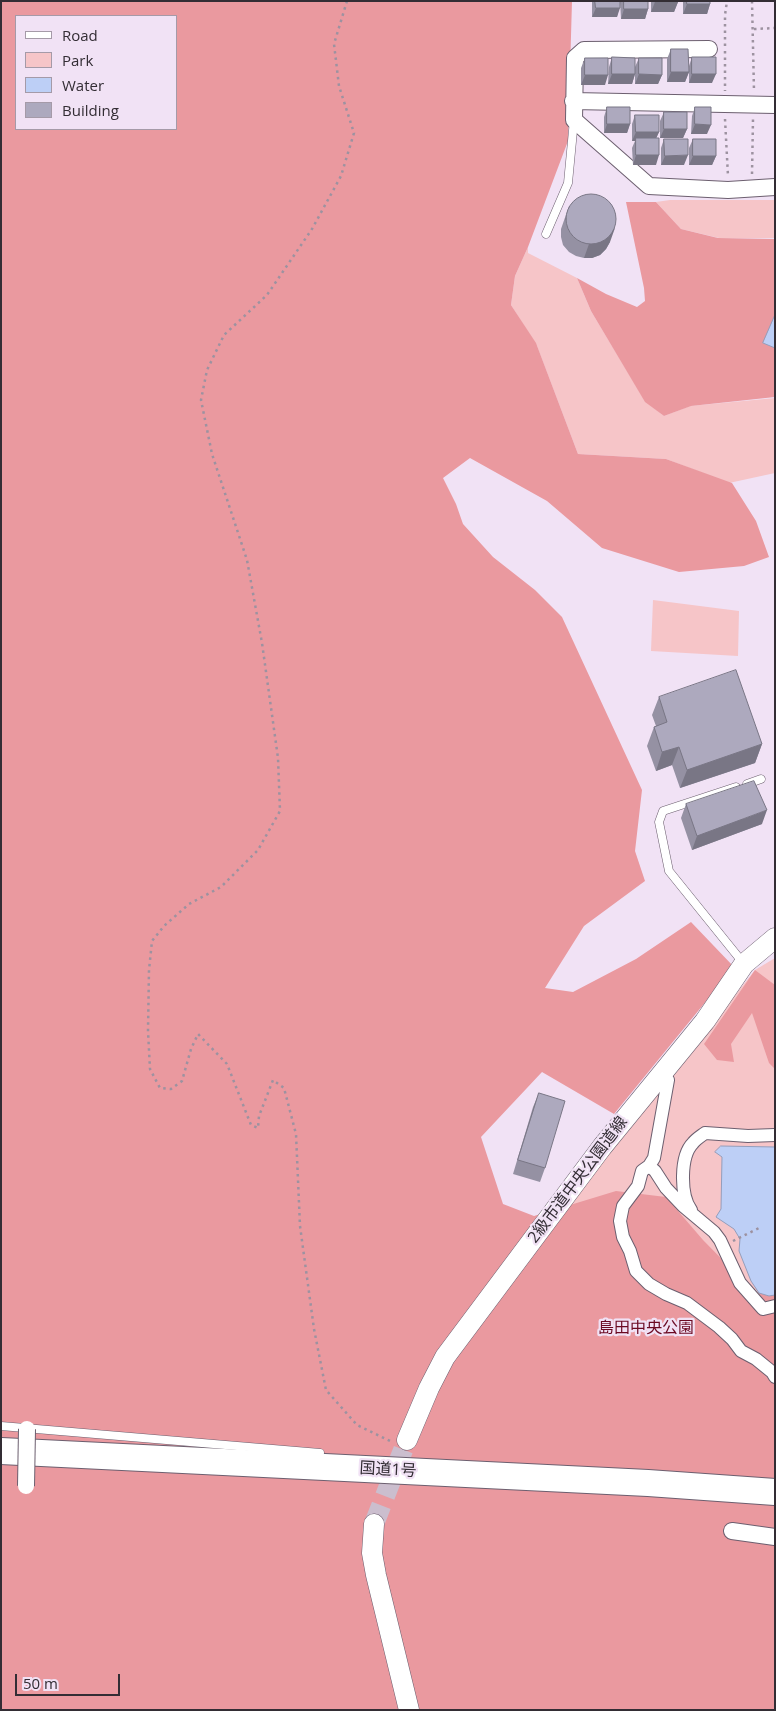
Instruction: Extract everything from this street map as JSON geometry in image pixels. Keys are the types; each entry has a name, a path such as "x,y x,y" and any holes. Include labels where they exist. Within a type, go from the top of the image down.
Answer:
{"highway":[{"name":"国道1号","path":"1,1451 648,1483 775,1492"}],"street":[{"path":"709,49 584,50 575,58 574,120 648,186 728,190 775,188"},
{"path":"573,101 775,105"},
{"name":"2級市道中央公園道線","path":"401,1442 445,1357 602,1147 705,1021 744,964 775,938"},
{"path":"668,1080 654,1158 649,1166 642,1171 638,1186 623,1206 620,1222 623,1236 636,1271 649,1284 687,1303 719,1327 741,1351 756,1359 772,1372 775,1377"},
{"path":"697,1218 688,1206 684,1187 683,1162 692,1144 705,1133 748,1136 775,1135"},
{"path":"649,1166 656,1171 666,1188 683,1206 714,1232 720,1240 740,1283 763,1308 775,1306"},
{"path":"26,1486 27,1429"},
{"path":"374,1524 372,1553 376,1575 409,1710"},
{"path":"732,1531 775,1537"}],"lane":[{"path":"546,234 568,183 574,120"},
{"path":"744,964 669,872 659,822 663,811 761,780"},
{"path":"1,1426 320,1453"}],"path":[{"path":"347,1 334,44 339,86 354,133 341,176 312,229 267,295 224,335 207,370 201,400 212,454 247,560 262,643 278,758 280,811 258,850 220,887 188,904 164,926 152,941 149,970 148,1031 150,1069 160,1088 171,1089 182,1081 191,1048 198,1034 227,1064 251,1125 258,1128 259,1116 273,1080 284,1088 296,1134 300,1226 314,1329 326,1390 357,1425 401,1442"},
{"path":"754,29 775,28"},
{"path":"728,1243 761,1227"}],"green space":[{"path":"1,1 572,1 568,141 528,247 515,276 511,305 536,343 578,454 666,459 732,483 756,521 769,557 744,566 679,572 602,548 547,501 470,458 443,478 456,504 463,524 493,557 535,590 562,617 642,790 635,851 645,881 584,926 545,988 573,992 636,959 691,922 734,967 614,1114 542,1072 481,1137 503,1204 534,1216 616,1191 666,1197 703,1240 757,1295 775,1281 775,1710 1,1710"},
{"path":"670,200 775,200 775,238 719,238 681,229 656,202"},
{"path":"626,202 656,202 681,229 718,238 775,239 775,397 691,406 664,416 645,402 591,311 577,278 606,294 637,307 645,301"},
{"path":"528,247 528,253 577,278 591,311 645,401 664,416 690,406 775,398 775,473 729,483 666,459 578,454 537,346 511,305 515,276"},
{"path":"653,600 739,611 738,656 651,651"},
{"name":"島田中央公園","path":"775,958 775,1487 565,1208 755,970"},
{"path":"755,970 775,985 775,1069 769,1063 752,1013 731,1044 734,1062 717,1060 704,1044"}],"water":[{"path":"775,315 775,348 763,343"},
{"path":"721,1146 775,1147 775,1295 769,1296 759,1293 751,1281 739,1251 740,1239 734,1229 716,1217 721,1209 722,1157 715,1152"}],"building":[{"path":"595,1 620,1 620,8 596,8"},
{"path":"624,1 648,1 648,9 624,9"},
{"path":"678,1 678,2 655,2"},
{"path":"687,1 710,1 710,4 687,4"},
{"path":"671,49 688,49 689,72 671,72"},
{"path":"612,57 635,58 635,74 612,74"},
{"path":"692,57 716,57 716,74 692,74"},
{"path":"585,58 608,58 608,75 585,75"},
{"path":"639,58 662,58 662,75 639,74"},
{"path":"607,107 630,107 630,124 607,124"},
{"path":"695,107 711,107 711,125 695,124"},
{"path":"664,112 687,112 687,129 664,129"},
{"path":"635,115 659,115 659,132 636,132"},
{"path":"636,138 659,138 659,155 636,155"},
{"path":"664,139 688,139 688,155 665,156"},
{"path":"693,139 716,139 716,156 693,156"},
{"path":"586,194 596,194 609,201 616,214 616,224 609,237 596,244 586,244 577,240 570,233 566,224 566,214 570,205 577,198"},
{"path":"736,670 762,744 687,770 679,747 662,752 654,727 667,722 659,697"},
{"path":"754,781 767,810 697,836 686,804"},
{"path":"539,1093 565,1101 545,1168 518,1160"}],"tunnel":[{"path":"374,1524 407,1440"}]}
